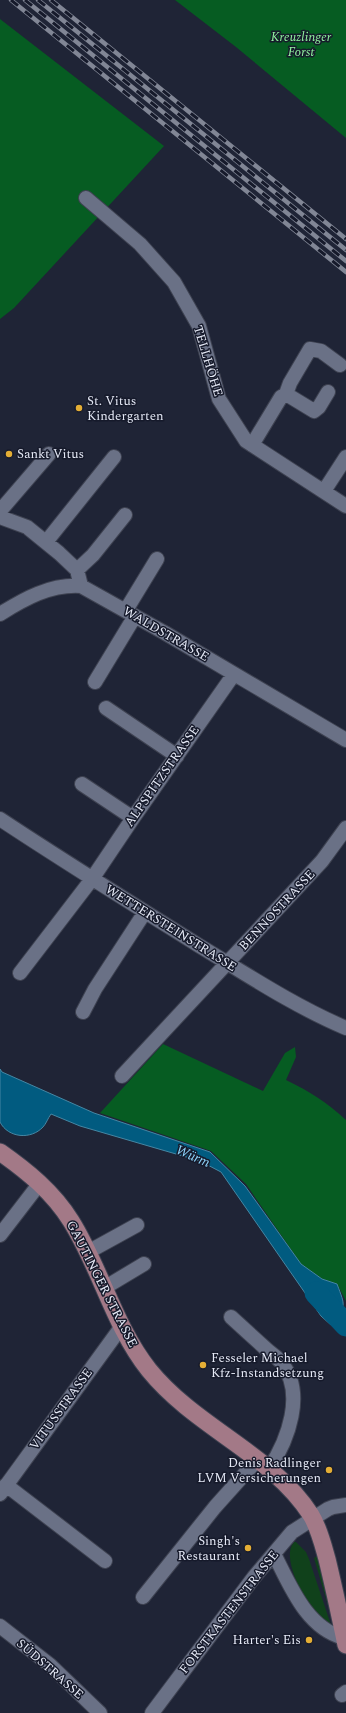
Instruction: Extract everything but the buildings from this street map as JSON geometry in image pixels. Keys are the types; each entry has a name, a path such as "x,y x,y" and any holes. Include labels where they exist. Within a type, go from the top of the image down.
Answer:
{"main road":[{"name":"GAUTINGER STRASSE","path":"0,1152 26,1170 40,1183 69,1218 88,1252 122,1326 149,1369 181,1403 264,1464 295,1495 313,1517"},
{"path":"313,1517 335,1589 345,1641"}],"street":[{"name":"TELLHÖHE","path":"86,198 140,244 174,282 199,326 219,399 246,441 346,506"},
{"path":"252,445 281,397 286,394 290,383 310,349 321,351 340,365"},
{"path":"286,394 314,411 319,407 328,392"},
{"path":"0,511 49,454"},
{"path":"46,542 114,457"},
{"path":"324,491 346,457"},
{"path":"77,570 93,555 125,515"},
{"path":"0,517 27,526 46,542 77,570 80,586 69,585 58,587 25,598 0,614"},
{"path":"95,682 157,559"},
{"name":"WALDSTRASSE","path":"80,586 130,613 346,740"},
{"name":"ALPSPITZSTRASSE","path":"20,973 92,879 234,674"},
{"path":"106,708 177,756"},
{"path":"82,784 133,818"},
{"name":"WETTERSTEINSTRASSE","path":"0,819 92,879 228,963 321,1018 346,1028"},
{"name":"BENNOSTRASSE","path":"122,1076 322,861 346,828"},
{"path":"83,1012 95,989 145,912"},
{"path":"0,1236 40,1183"},
{"path":"88,1252 137,1225"},
{"path":"104,1288 144,1264"},
{"path":"143,1597 216,1507 264,1464 275,1460 289,1427 293,1410 293,1393 289,1376 281,1362 231,1317"},
{"name":"VITUSSTRASSE","path":"3,1489 122,1326"},
{"path":"3,1489 105,1561"},
{"name":"FORSTKASTENSTRASSE","path":"152,1713 254,1577 292,1532 313,1517 333,1507 346,1505"},
{"path":"274,1554 295,1596 314,1620 345,1641"},
{"name":"SÜDSTRASSE","path":"0,1626 50,1665 100,1713"}],"green space":[{"name":"Kreuzlinger Forst","path":"175,0 346,0 346,138 236,47"},
{"path":"0,19 164,146 14,308 0,319"},
{"path":"163,1044 263,1091 285,1053 295,1047 296,1057 286,1080 318,1098 346,1120 346,1301 337,1284 322,1279 301,1264 246,1184 211,1151 100,1113"},
{"path":"294,1542 296,1542 306,1552 331,1625 314,1611 298,1586 291,1566 290,1557 291,1548"},
{"path":"317,1556 334,1621 331,1616 314,1558"}],"water":[{"path":"0,1069 2,1072 94,1113 210,1152 245,1186 301,1264 322,1279 337,1284 343,1302 340,1313 331,1325 321,1316 221,1172 200,1161 80,1126 51,1114 44,1126 32,1134 20,1135 8,1131 0,1122"}],"waterway":[{"name":"Würm","path":"316,1293 346,1325"}],"railway":[{"path":"11,0 346,272"},
{"path":"25,0 346,261"},
{"path":"38,0 346,250"},
{"path":"51,0 346,239"}],"place":[{"name":"St. Vitus Kindergarten","path":"79,408"},
{"name":"Sankt Vitus","path":"9,454"},
{"name":"Fesseler Michael Kfz-Instandsetzung","path":"203,1365"},
{"name":"Denis Radlinger LVM Versicherungen","path":"329,1470"},
{"name":"Singh's Restaurant","path":"248,1548"},
{"name":"Harter's Eis","path":"309,1640"}]}
